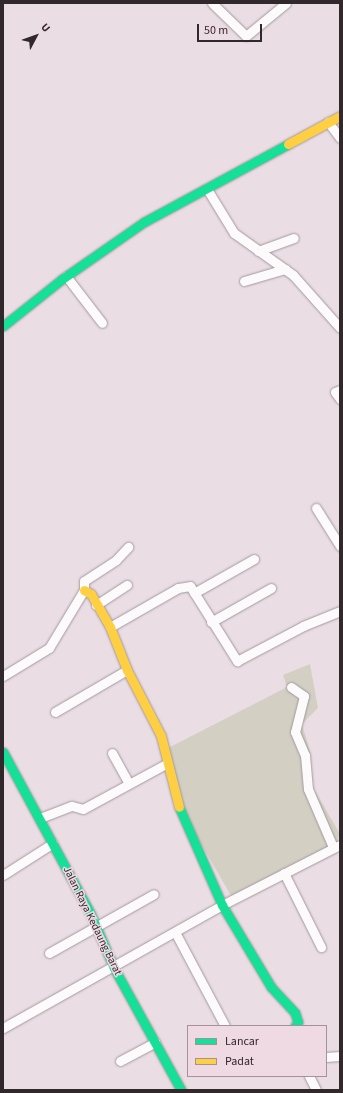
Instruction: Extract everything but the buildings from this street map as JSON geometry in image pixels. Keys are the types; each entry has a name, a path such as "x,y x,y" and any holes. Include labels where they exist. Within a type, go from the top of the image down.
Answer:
{"street":[{"path":"216,6 226,3"},
{"path":"216,6 248,35 286,3"},
{"path":"3,326 66,276 144,222 340,116"},
{"path":"328,122 340,138"},
{"path":"207,188 234,233 285,269 340,328"},
{"path":"258,251 294,238"},
{"path":"244,281 285,269"},
{"path":"66,276 102,323"},
{"path":"340,390 335,392 340,399"},
{"path":"316,508 340,546"},
{"path":"3,676 49,648 84,590 84,580 116,560 128,547"},
{"path":"194,593 254,559"},
{"path":"96,605 127,585"},
{"path":"110,627 178,588 190,586 211,622 237,661 303,626 340,611"},
{"path":"211,622 271,588"},
{"path":"84,590 110,627 127,670 161,736 166,764 179,809 222,905 271,987 295,1013 298,1022 296,1025"},
{"path":"55,712 127,670"},
{"path":"3,1028 114,968 222,905 336,846 308,789 305,755 295,732 304,696 291,687"},
{"name":"Jalan Raya Kedaung Barat","path":"3,752 53,843 95,926 114,968 182,1090"},
{"path":"112,753 129,784"},
{"path":"40,818 72,806 84,809 166,764"},
{"path":"3,875 53,843"},
{"path":"284,873 321,947"},
{"path":"49,953 154,894"},
{"path":"175,932 224,1025"},
{"path":"120,1061 155,1042"},
{"path":"327,1057 340,1056"},
{"path":"310,1077 316,1090"}],"shaded area":[{"path":"310,664 318,708 302,724 310,751 311,784 340,834 329,857 298,871 289,866 233,899 179,806 168,748 287,687 283,675"}],"traffic: fast":[{"path":"3,326 62,279 144,222 288,144"},
{"path":"3,752 91,915 114,968 181,1090"},
{"path":"179,807 222,905 271,987 295,1013 298,1022 296,1025"}],"traffic: slow":[{"path":"288,144 340,116"},
{"path":"84,590 91,594 110,627 127,670 161,736 179,807"}]}
